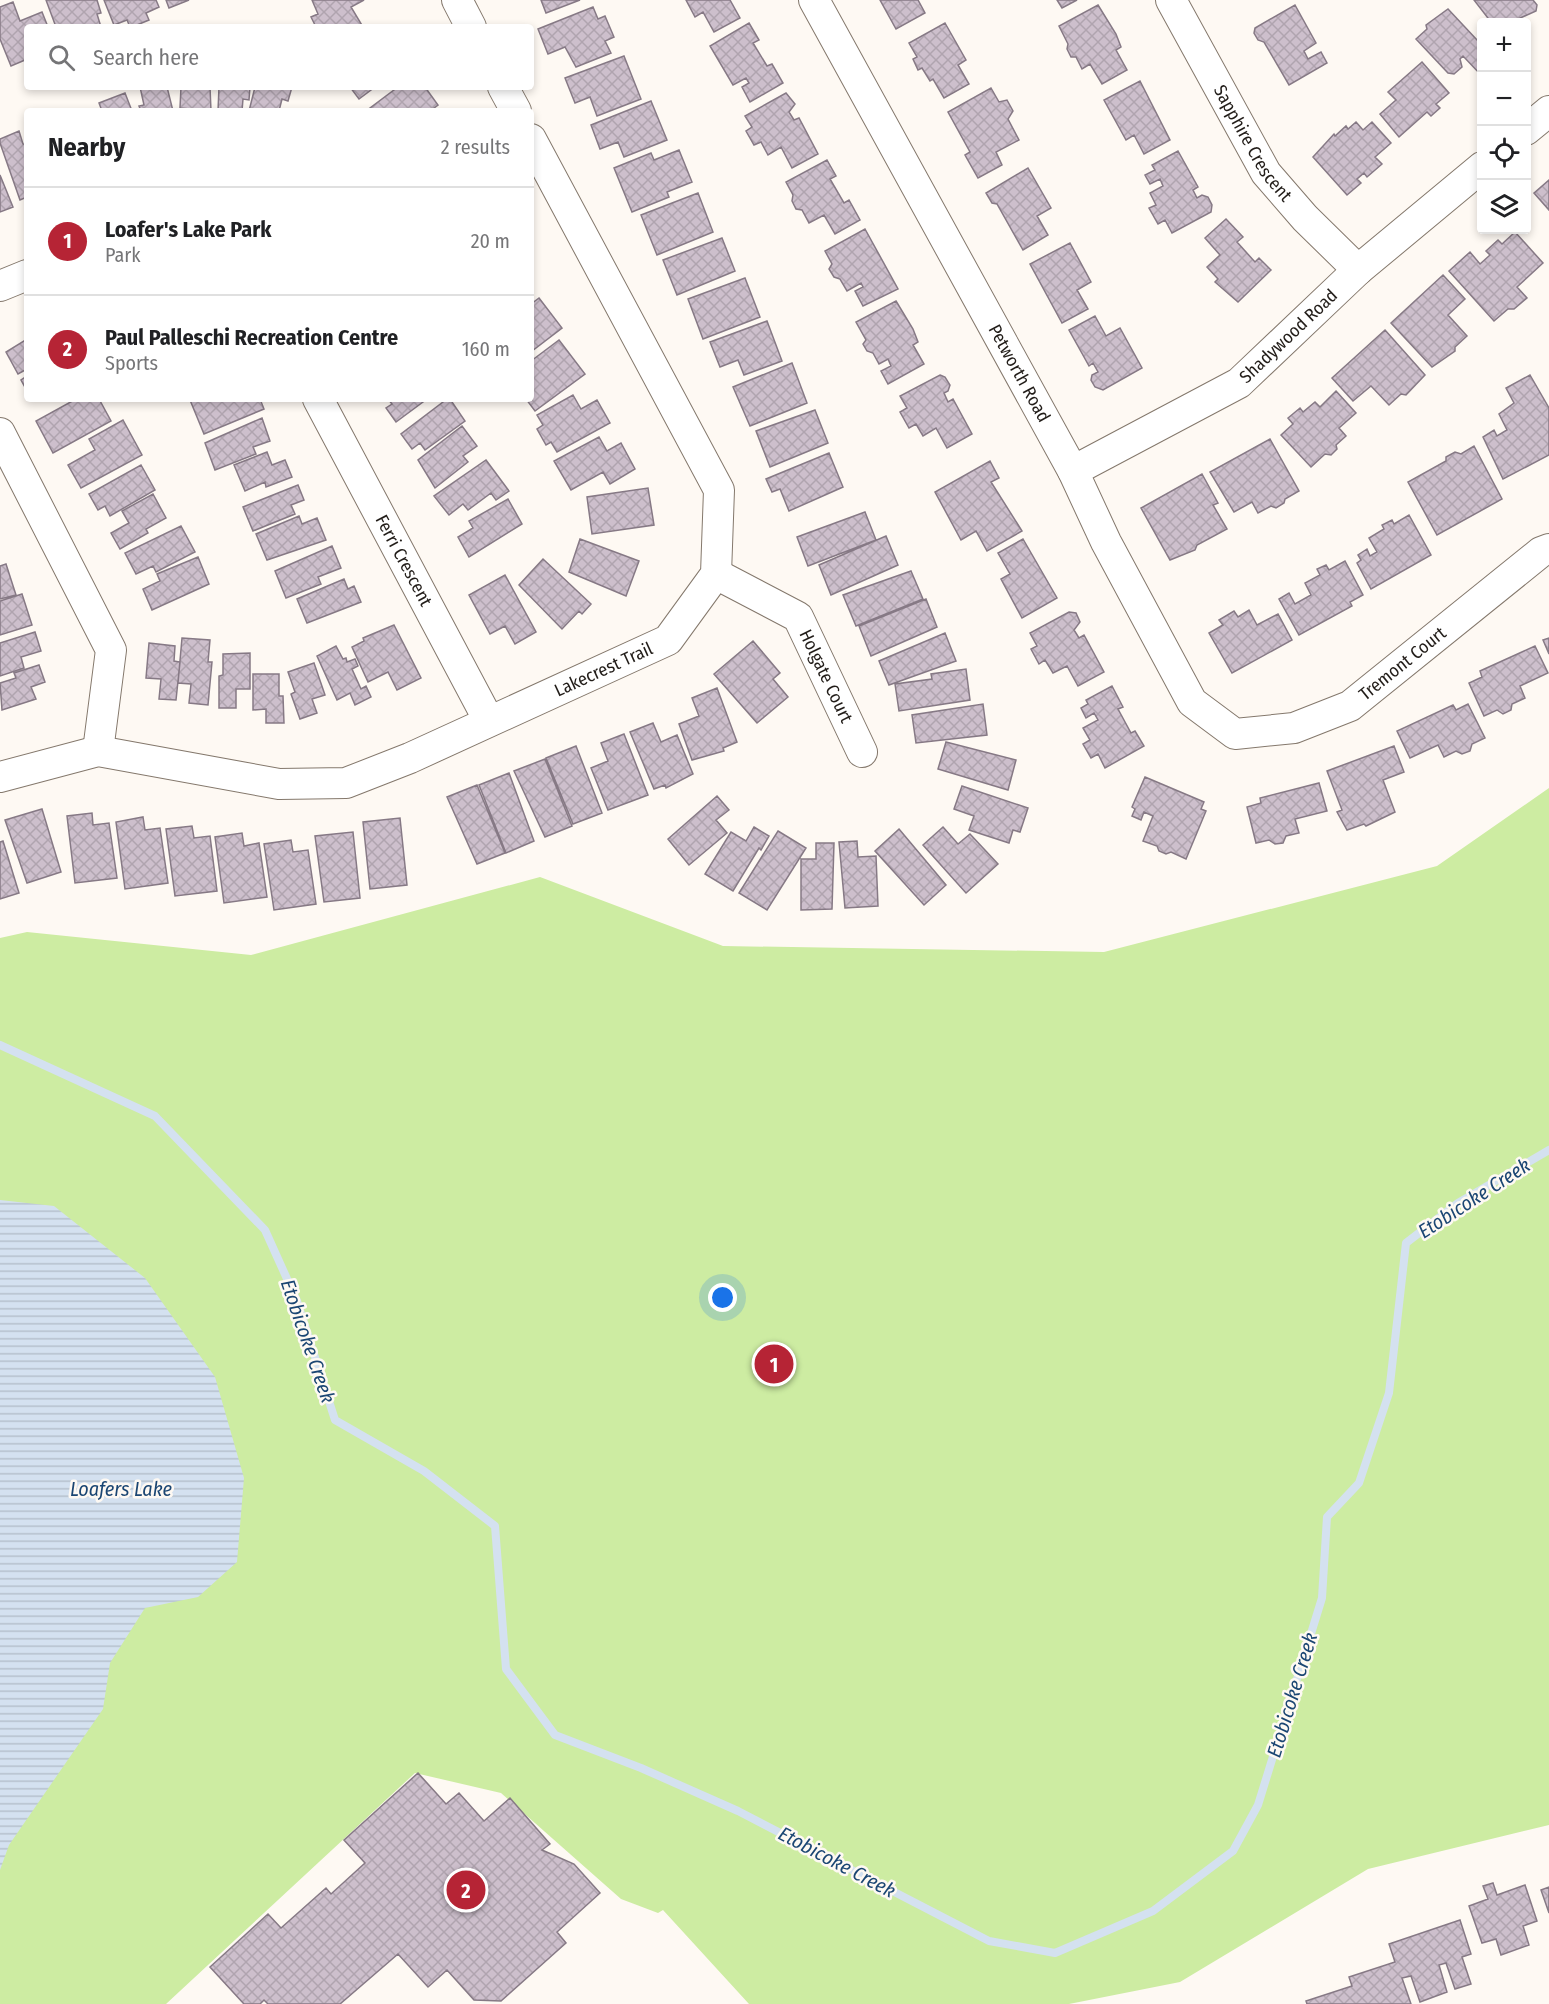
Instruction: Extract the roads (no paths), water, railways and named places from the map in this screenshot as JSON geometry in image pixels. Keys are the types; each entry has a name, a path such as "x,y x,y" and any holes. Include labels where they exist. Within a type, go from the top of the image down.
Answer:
{"street":[{"path":"457,0 469,24"},
{"name":"Petworth Road","path":"814,0 1073,471 1106,542 1192,702 1234,734"},
{"name":"Sapphire Crescent","path":"1171,0 1266,173 1358,270"},
{"path":"505,90 514,108"},
{"path":"1531,127 1549,111"},
{"path":"534,145 719,490 716,574"},
{"name":"Shadywood Road","path":"1073,471 1239,383 1358,270 1477,171"},
{"path":"0,286 24,277"},
{"name":"Ferri Crescent","path":"320,402 489,721"},
{"path":"0,433 111,650 98,751"},
{"name":"Tremont Court","path":"1234,734 1294,728 1350,706 1540,552 1549,549"},
{"name":"Lakecrest Trail","path":"0,777 98,751 279,784 346,783 410,758 668,640 716,574"},
{"name":"Holgate Court","path":"716,574 798,617 862,752"}],"water":[{"name":"Loafers Lake","path":"0,1200 54,1206 145,1278 215,1377 244,1478 237,1562 198,1597 145,1608 110,1663 103,1709 9,1845 0,1870"}],"waterway":[{"name":"Etobicoke Creek","path":"0,1045 155,1116 265,1230 297,1301 335,1420 424,1471 495,1526 506,1669 555,1735 641,1768 738,1811 989,1941 1055,1953 1153,1911 1233,1851 1258,1805 1322,1598 1327,1517 1359,1483 1389,1393 1406,1243 1458,1203 1549,1150"}],"place":[{"name":"Loafer's Lake Park","path":"774,1364"},
{"name":"Paul Palleschi Recreation Centre","path":"466,1890"}]}
